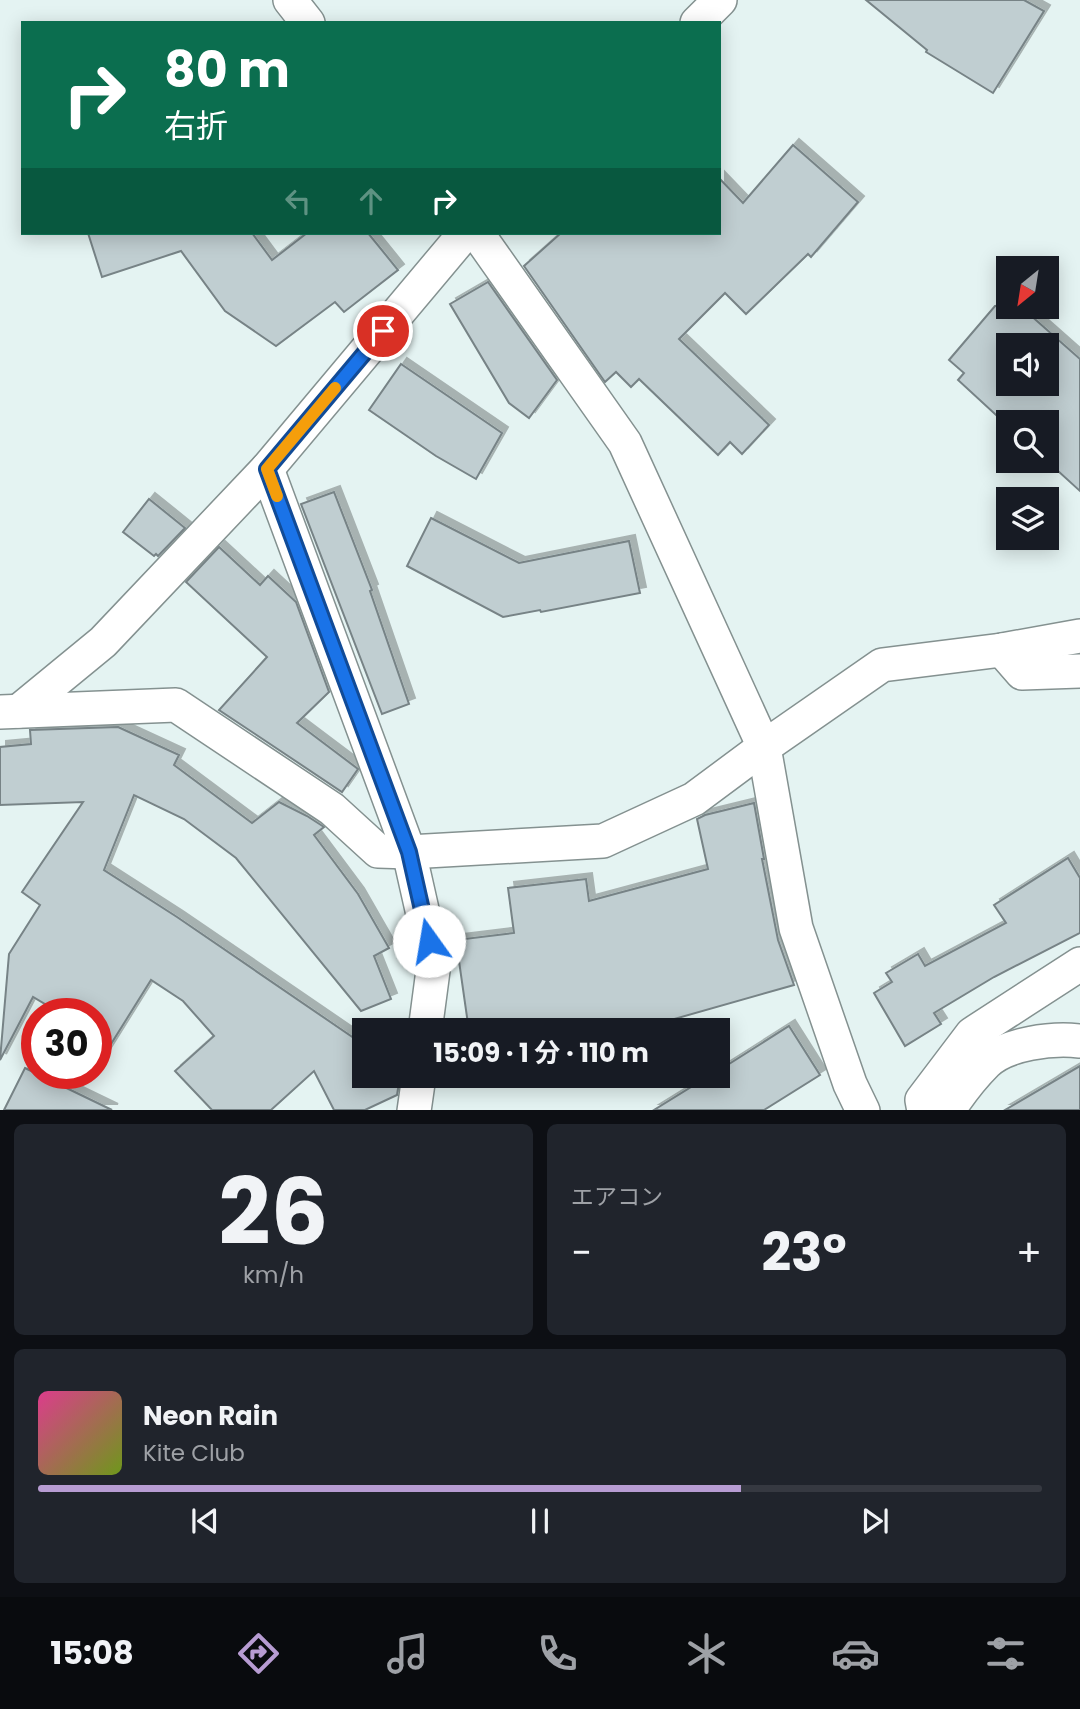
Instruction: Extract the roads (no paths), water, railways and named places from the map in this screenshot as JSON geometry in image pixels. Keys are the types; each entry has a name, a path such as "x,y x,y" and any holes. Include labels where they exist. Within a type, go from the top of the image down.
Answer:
{"street":[{"path":"289,0 306,21"},
{"path":"699,21 720,0"},
{"path":"9,712 103,642 267,469 464,235"},
{"path":"478,235 625,443 764,747 796,929 850,1084 863,1110"},
{"path":"267,469 409,852 434,963 427,1018"},
{"path":"9,712 176,705 332,809 378,851 409,852 603,841 694,799 882,665 1002,650 1080,636"},
{"path":"1002,650 1022,674 1080,671"},
{"path":"924,1110 922,1100 972,1034 1080,964"},
{"path":"949,1110 988,1061 1019,1045 1063,1039 1080,1041"},
{"path":"414,1110 417,1088"}]}
